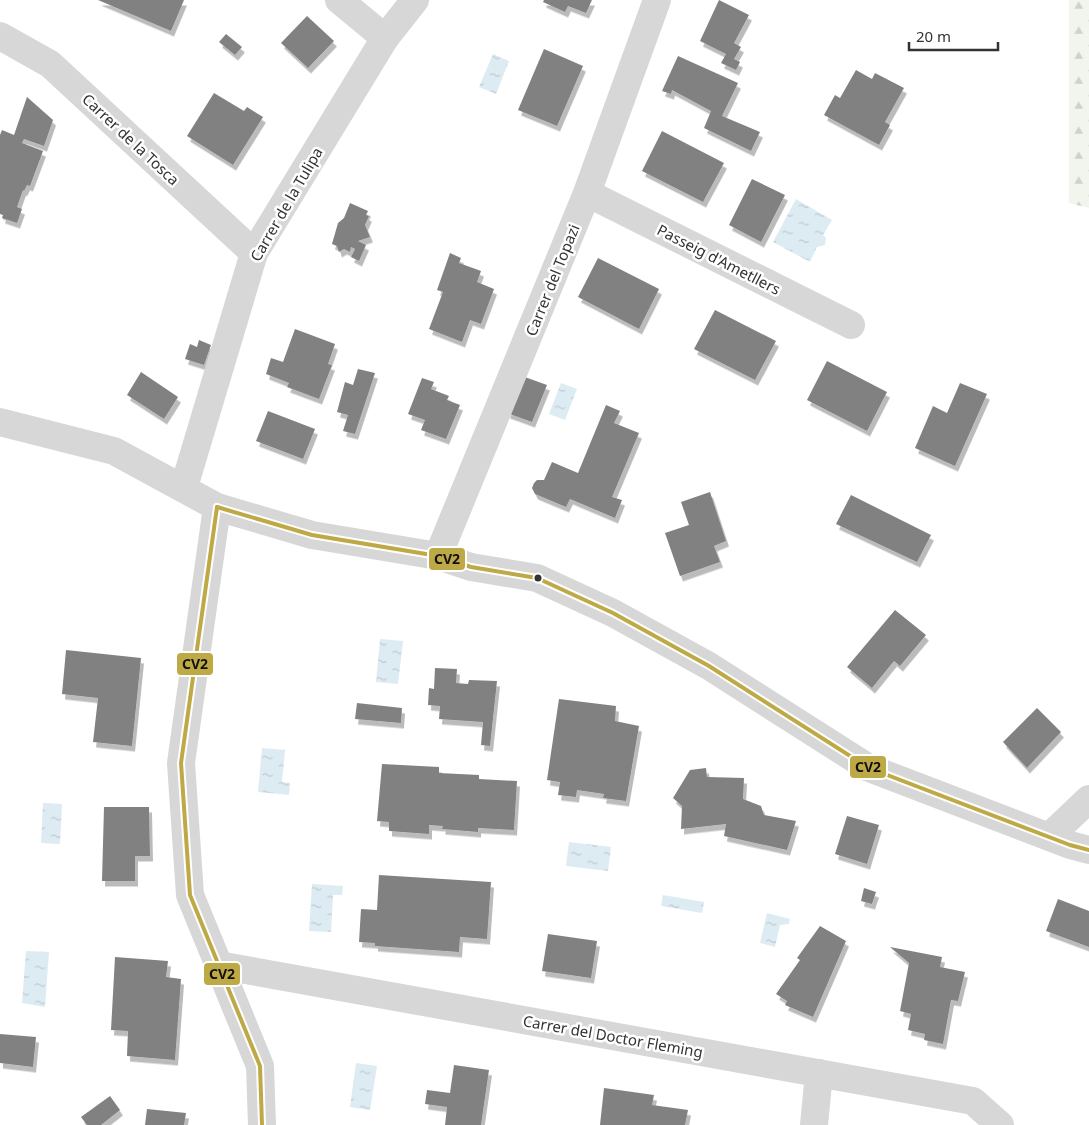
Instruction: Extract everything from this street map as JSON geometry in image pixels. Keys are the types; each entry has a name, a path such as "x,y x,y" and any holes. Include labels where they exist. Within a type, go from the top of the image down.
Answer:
{"street":[{"path":"338,0 385,38"},
{"name":"Carrer de la Tulipa","path":"184,487 254,253 385,38 415,0"},
{"name":"Carrer del Topazi","path":"438,556 587,193 657,0"},
{"name":"Carrer de la Tosca","path":"0,36 50,64 254,253"},
{"name":"Passeig d'Ametllers","path":"587,193 851,325"},
{"path":"0,422 114,451 184,487 217,507 312,535 438,556 471,567 538,578 613,614 709,666 869,768 1089,850"},
{"path":"217,507 181,762 190,895 260,1066 262,1125"},
{"path":"1050,836 1089,799"},
{"name":"Carrer del Doctor Fleming","path":"218,966 973,1100 1000,1125"},
{"path":"814,1125 819,1073"}],"green space":[{"path":"1069,0 1089,0 1089,208 1069,203"}],"water":[{"path":"493,54 509,61 496,94 479,87"},
{"path":"796,199 832,220 823,235 826,238 825,245 817,247 810,262 773,242"},
{"path":"561,383 577,389 565,420 549,414"},
{"path":"380,639 403,641 398,684 376,682"},
{"path":"262,748 285,750 282,782 290,783 289,795 258,792"},
{"path":"43,803 62,804 60,844 41,843"},
{"path":"569,842 611,847 608,871 566,866"},
{"path":"312,884 343,886 342,895 333,895 331,932 309,931"},
{"path":"663,895 704,902 702,913 661,906"},
{"path":"767,913 790,919 789,924 780,925 775,947 760,943"},
{"path":"26,951 49,952 45,1007 22,1003"},
{"path":"356,1063 377,1066 370,1110 350,1107"}],"building":[{"path":"98,0 184,0 171,31"},
{"path":"544,0 592,0 586,13 568,6 565,12 543,2"},
{"path":"719,0 749,15 734,43 741,47 734,59 740,62 736,70 721,63 726,54 700,41"},
{"path":"307,16 334,41 308,68 281,43"},
{"path":"226,34 242,47 235,55 219,42"},
{"path":"544,49 583,66 557,126 518,110"},
{"path":"678,56 738,83 722,116 760,132 751,151 704,128 711,111 672,90 671,94 662,91"},
{"path":"856,70 872,79 875,73 904,88 885,122 890,125 879,145 824,115 835,95 840,98"},
{"path":"214,93 244,111 247,107 263,117 233,165 187,136"},
{"path":"27,97 53,120 44,146 24,139 22,143 43,151 30,186 27,185 23,190 17,207 22,209 17,223 2,218 3,215 0,214 0,135 2,130 14,135"},
{"path":"662,131 724,163 703,202 642,171"},
{"path":"752,179 785,195 761,242 729,225"},
{"path":"350,203 368,211 366,215 369,216 365,225 370,237 358,241 366,245 359,261 351,257 355,249 351,247 350,252 344,249 339,252 337,246 332,244 338,223 344,218"},
{"path":"450,253 461,258 459,263 481,271 477,282 494,289 481,324 470,320 462,342 429,329 443,292 437,290"},
{"path":"598,258 659,289 639,329 578,297"},
{"path":"715,310 776,341 755,380 694,349"},
{"path":"295,329 335,344 328,364 332,365 319,399 287,387 289,383 266,374 271,358 283,362"},
{"path":"199,340 211,345 204,365 185,359 190,344 197,347"},
{"path":"827,361 887,392 867,431 807,400"},
{"path":"358,369 375,373 355,434 343,431 348,415 337,412 345,382 353,385"},
{"path":"141,372 178,397 164,419 127,395"},
{"path":"522,376 547,385 532,422 507,413"},
{"path":"422,378 434,382 431,389 449,396 447,400 460,405 446,439 421,430 425,420 408,414"},
{"path":"960,383 987,394 955,466 915,448 933,406 947,413"},
{"path":"606,405 620,411 614,423 639,433 612,497 622,500 615,518 570,499 566,507 535,494 532,488 534,483 537,480 544,480 552,462 578,473"},
{"path":"268,411 315,429 303,459 256,441"},
{"path":"710,492 726,541 714,546 720,562 680,576 665,533 689,525 681,502"},
{"path":"851,495 931,535 917,562 836,524"},
{"path":"895,610 926,635 900,666 894,661 872,688 847,667"},
{"path":"66,650 141,658 132,746 93,742 98,698 62,694"},
{"path":"435,668 457,669 456,683 468,684 469,680 497,681 490,746 481,745 483,722 439,719 440,706 428,705 429,688 434,689"},
{"path":"559,699 616,706 615,721 639,726 626,801 603,798 604,794 577,790 576,797 558,795 560,782 547,780"},
{"path":"357,703 402,708 401,723 355,719"},
{"path":"1037,708 1061,732 1027,768 1003,742"},
{"path":"382,764 439,767 439,773 479,775 479,779 517,781 514,830 478,828 478,832 442,829 443,826 429,825 429,834 389,831 389,822 377,821"},
{"path":"706,768 707,777 744,778 743,799 761,806 764,815 796,821 787,850 724,836 726,824 681,829 682,806 673,798 690,770"},
{"path":"104,807 149,807 150,856 135,856 135,881 102,881"},
{"path":"847,816 879,825 867,864 835,854"},
{"path":"379,875 491,882 487,939 460,937 459,952 375,946 375,943 359,942 361,909 377,910"},
{"path":"864,888 876,892 872,904 861,901"},
{"path":"1058,899 1089,911 1089,947 1046,931"},
{"path":"820,926 846,941 813,1017 785,1005 787,1001 776,994 800,960 797,958"},
{"path":"548,934 597,941 591,978 542,971"},
{"path":"890,947 942,957 940,967 965,972 958,1001 951,1000 943,1044 924,1040 925,1034 908,1030 911,1014 900,1011 909,963"},
{"path":"115,957 168,961 166,977 181,979 175,1060 127,1056 128,1031 111,1030"},
{"path":"0,1034 36,1037 33,1067 0,1063"},
{"path":"454,1065 489,1070 481,1125 445,1125 447,1107 425,1104 427,1090 450,1093"},
{"path":"604,1088 654,1095 652,1105 688,1110 685,1125 600,1125"},
{"path":"110,1096 120,1110 101,1125 87,1125 81,1117"},
{"path":"147,1109 186,1113 184,1125 145,1125"}],"transit line":[{"name":"CV2","path":"217,507 312,535 438,556 471,567 537,578 613,613 709,666 869,768 1070,845 1089,850"},
{"name":"CV2","path":"217,507 181,763 190,895 260,1066 262,1125"}]}
